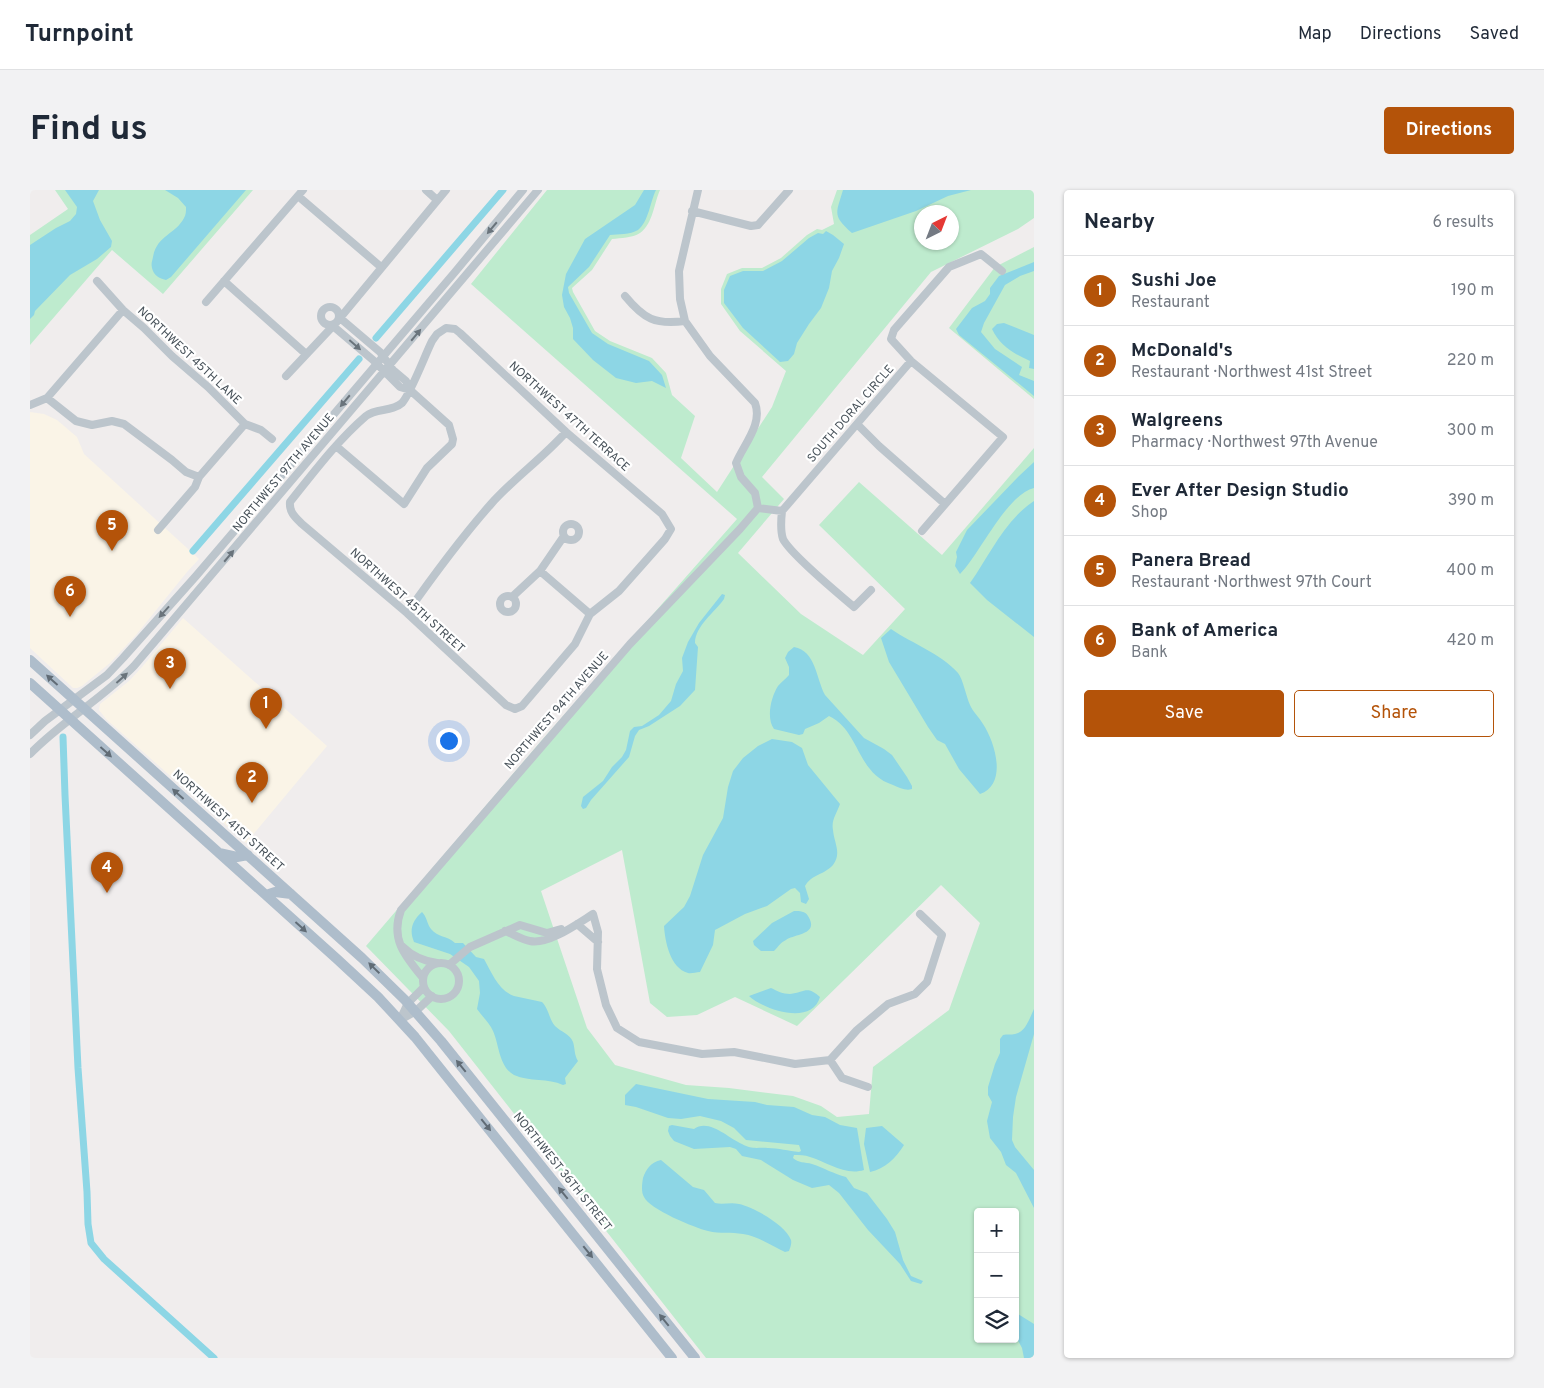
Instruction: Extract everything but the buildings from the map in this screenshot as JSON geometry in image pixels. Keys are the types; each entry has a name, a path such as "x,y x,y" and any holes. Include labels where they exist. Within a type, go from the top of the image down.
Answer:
{"main road":[{"name":"NORTHWEST 41ST STREET","path":"30,660 349,946 408,1003"},
{"path":"30,684 337,959 400,1020 672,1358"},
{"path":"202,838 214,826"},
{"path":"219,853 237,857 248,855"},
{"path":"247,878 244,863 248,855"},
{"path":"266,895 275,892 291,894"},
{"path":"337,959 349,946"},
{"name":"NORTHWEST 36TH STREET","path":"408,1003 695,1358"},
{"path":"514,1160 528,1150"},
{"path":"566,1225 580,1214"},
{"path":"627,1301 641,1291"}],"street":[{"path":"426,190 437,200"},
{"path":"286,376 332,326 338,323 381,267 446,190"},
{"name":"NORTHWEST 97TH AVENUE","path":"30,735 45,721 107,675 129,652 196,576 523,190"},
{"name":"NORTHWEST 97TH AVENUE","path":"30,754 70,719 118,682 134,666 538,190"},
{"path":"698,190 692,210 679,277 680,300 685,321 710,356 755,403 758,411 757,422 736,463 741,477 755,493 758,508 782,512 780,526 784,539 793,551 835,591 854,607 871,590"},
{"path":"692,210 751,226 758,226 790,190"},
{"path":"206,302 300,193 381,267"},
{"name":"SOUTH DORAL CIRCLE","path":"782,512 912,361 891,339 894,330 949,267 981,254 1002,270"},
{"name":"NORTHWEST 45TH LANE","path":"97,281 122,310 144,328 245,424 261,430 272,439"},
{"path":"224,282 306,354"},
{"path":"625,296 638,312 661,323 685,321"},
{"path":"387,369 376,364 332,326 326,325 322,320 322,311 328,307 334,308 339,312 340,318 383,356 387,369 400,387 410,390 449,424 453,439 452,444 427,468 404,504 336,446 368,414 395,407 402,402 410,390"},
{"path":"31,405 47,398 122,310"},
{"name":"NORTHWEST 47TH TERRACE","path":"410,390 437,334 446,328 455,329 566,432 662,514 671,529 660,546 619,591 590,614"},
{"path":"912,361 1003,437 922,531"},
{"path":"47,398 76,421 92,425 112,421 124,424 186,472 199,477"},
{"path":"158,530 194,487 199,477 245,424"},
{"path":"857,424 945,504"},
{"path":"407,613 430,580 491,504 566,432"},
{"name":"NORTHWEST 45TH STREET","path":"336,446 290,502 291,512 302,524 407,613 471,674 512,709 517,709 575,644 590,614"},
{"name":"NORTHWEST 94TH AVENUE","path":"423,978 404,953 399,942 397,920 401,910 630,644 758,508"},
{"path":"512,597 540,571 564,536"},
{"path":"540,571 590,614"},
{"path":"505,931 529,941 544,942 593,914 598,932 597,969 606,1005 617,1028 639,1042 702,1054 734,1052 795,1064 830,1060 857,1030 888,1004 915,994 927,982 942,935 920,914"},
{"path":"399,942 408,952 422,960 438,964 452,963 470,947 520,925 547,933 577,924"},
{"path":"577,924 598,942"},
{"path":"438,964 428,969 423,978 424,987 432,996 441,999 456,992 459,980 452,963"},
{"path":"400,1020 408,1003 424,987"},
{"path":"400,1020 416,1011 432,996"},
{"path":"830,1060 842,1078 868,1087"}],"shaded area":[{"path":"30,412 44,414 57,420 77,437 84,454 199,559 136,635 110,663 77,688 73,688 30,648"},
{"path":"183,618 327,746 246,843 106,719 99,710 100,704 129,681"}],"green space":[{"path":"55,190 253,190 163,294 112,250 30,345 30,235 68,209"},
{"path":"547,190 660,190 648,224 644,229 634,236 612,239 592,270 572,288 595,331 610,341 652,358 666,373 672,395 695,416 681,458 717,492 772,407 786,371 740,331 721,304 721,289 727,274 742,268 762,268 781,258 807,235 817,229 822,230 834,224 831,207 837,190 1034,190 1034,218 1018,229 931,272 762,477 784,499 738,553 801,614 863,655 905,609 819,525 859,482 942,555 1034,448 1034,1358 706,1358 449,1031 366,946 542,740 737,519 471,284","holes":["622,850 650,1003 667,1017 697,1015 735,997 797,1026 941,885 980,923 949,1010 873,1067 869,1114 837,1117 821,1106 793,1096 686,1085 615,1065 587,1028 541,891"]},
{"path":"1034,247 1034,399 949,328 995,267"}],"water":[{"path":"65,190 99,190 93,201 100,220 112,241 111,247 97,259 70,275 35,311 30,319 30,245 70,221 76,214 77,207"},
{"path":"165,190 246,190 171,277 166,280 155,275 152,268 153,257 158,244 184,218 186,207 178,198"},
{"path":"644,190 656,190 642,226 631,233 610,235 589,267 568,287 569,293 592,333 608,344 649,361 662,375 666,388 652,381 636,383 616,378 593,360 573,339 573,328 564,307 562,295 566,274 585,239 635,205"},
{"path":"843,190 971,190 948,196 929,205 914,205 914,212 852,233 841,222 837,214"},
{"path":"826,231 844,244 832,271 829,288 821,308 797,343 794,354 788,361 780,362 743,328 724,303 724,290 730,276 743,271 763,271 782,261 809,238 818,233 823,234"},
{"path":"1034,262 1034,271 1020,276 1005,285 981,332 995,349 1022,367 1019,375 1034,381 1034,396 959,335 956,329 972,308 985,301 990,294 990,288 999,276"},
{"path":"1004,323 1034,335 1034,369 1029,368 1030,361 1008,349 995,335 992,329 997,324"},
{"path":"1034,462 1034,488 1013,502 960,574 955,566 956,552 967,530"},
{"path":"1034,501 1034,637 987,600 970,583 1006,528 1023,509"},
{"path":"722,594 725,595 724,599 702,625 696,637 695,643 698,647 695,690 680,706 649,726 639,730 635,736 629,757 586,808 583,809 581,806 583,797 603,781 612,767 622,757 626,750 630,731 634,727 642,726 659,715 671,701 676,684 683,671 682,658 688,642 699,623"},
{"path":"891,629 935,654 951,666 960,676 970,705 992,741 995,751 996,772 994,781 989,789 980,794 959,769 945,744 937,740 928,727 889,662 881,638"},
{"path":"794,647 807,654 811,659 825,695 864,738 892,755 907,777 912,789 901,788 881,779 865,762 847,732 829,716 805,729 803,734 799,735 774,729 770,719 773,696 778,686 789,675 789,667 785,658"},
{"path":"772,739 792,742 802,748 808,765 840,804 833,823 837,848 836,861 829,868 811,879 805,886 809,899 806,904 801,902 800,893 795,888 791,889 767,906 745,914 715,930 713,945 700,972 688,973 677,966 673,960 667,946 664,926 684,907 690,896 703,855 723,818 728,787 733,771 743,758 758,746"},
{"path":"794,911 807,914 811,922 811,927 808,930 784,941 774,951 761,951 754,945 753,941 772,923"},
{"path":"422,912 434,932 455,943 463,943 476,957 484,959 496,980 508,993 542,1002 555,1026 568,1035 573,1042 578,1061 565,1078 566,1084 526,1079 514,1075 505,1067 492,1028 477,1009 480,993 479,981 469,967 450,954 414,942 412,926"},
{"path":"771,988 787,994 809,990 820,997 815,1006 808,1011 787,1013 765,1006 749,996"},
{"path":"1034,1009 1034,1034 1016,1097 1012,1140 1015,1147 1034,1170 1034,1208 1016,1173 1006,1165 1001,1152 990,1138 987,1121 992,1102 988,1095 988,1087 1000,1053 1000,1039 1003,1035 1019,1033 1027,1024"},
{"path":"636,1084 708,1099 794,1107 812,1115 825,1117 840,1125 857,1128 864,1170 843,1170 804,1155 794,1155 793,1158 846,1177 854,1188 867,1193 895,1232 903,1260 911,1276 923,1281 921,1284 911,1281 900,1264 868,1230 839,1193 829,1185 812,1188 793,1180 761,1160 742,1156 736,1149 730,1147 694,1149 674,1141 668,1131 669,1126 672,1125 694,1129 706,1126 712,1127 752,1148 776,1148 799,1152 801,1151 799,1145 746,1140 734,1128 721,1121 700,1116 681,1119 668,1118 625,1105 625,1095"},
{"path":"882,1126 904,1145 890,1162 870,1172 864,1144 866,1128"},
{"path":"661,1160 693,1187 704,1190 715,1203 736,1203 760,1213 776,1223 783,1228 791,1240 789,1251 785,1252 749,1235 712,1232 702,1229 683,1222 654,1207 643,1195 643,1178 649,1166"},
{"path":"1019,1315 1034,1324 1034,1358 1024,1358 1019,1342"}],"waterway":[{"path":"376,338 503,190"},
{"path":"193,551 359,359"},
{"path":"63,737 78,1068 88,1224 91,1243 104,1259 214,1358"}],"place":[{"name":"Panera Bread","path":"112,551"},
{"name":"Bank of America","path":"70,617"},
{"name":"Walgreens","path":"170,689"},
{"name":"Sushi Joe","path":"266,729"},
{"name":"McDonald's","path":"252,803"},
{"name":"Ever After Design Studio","path":"107,893"}]}
